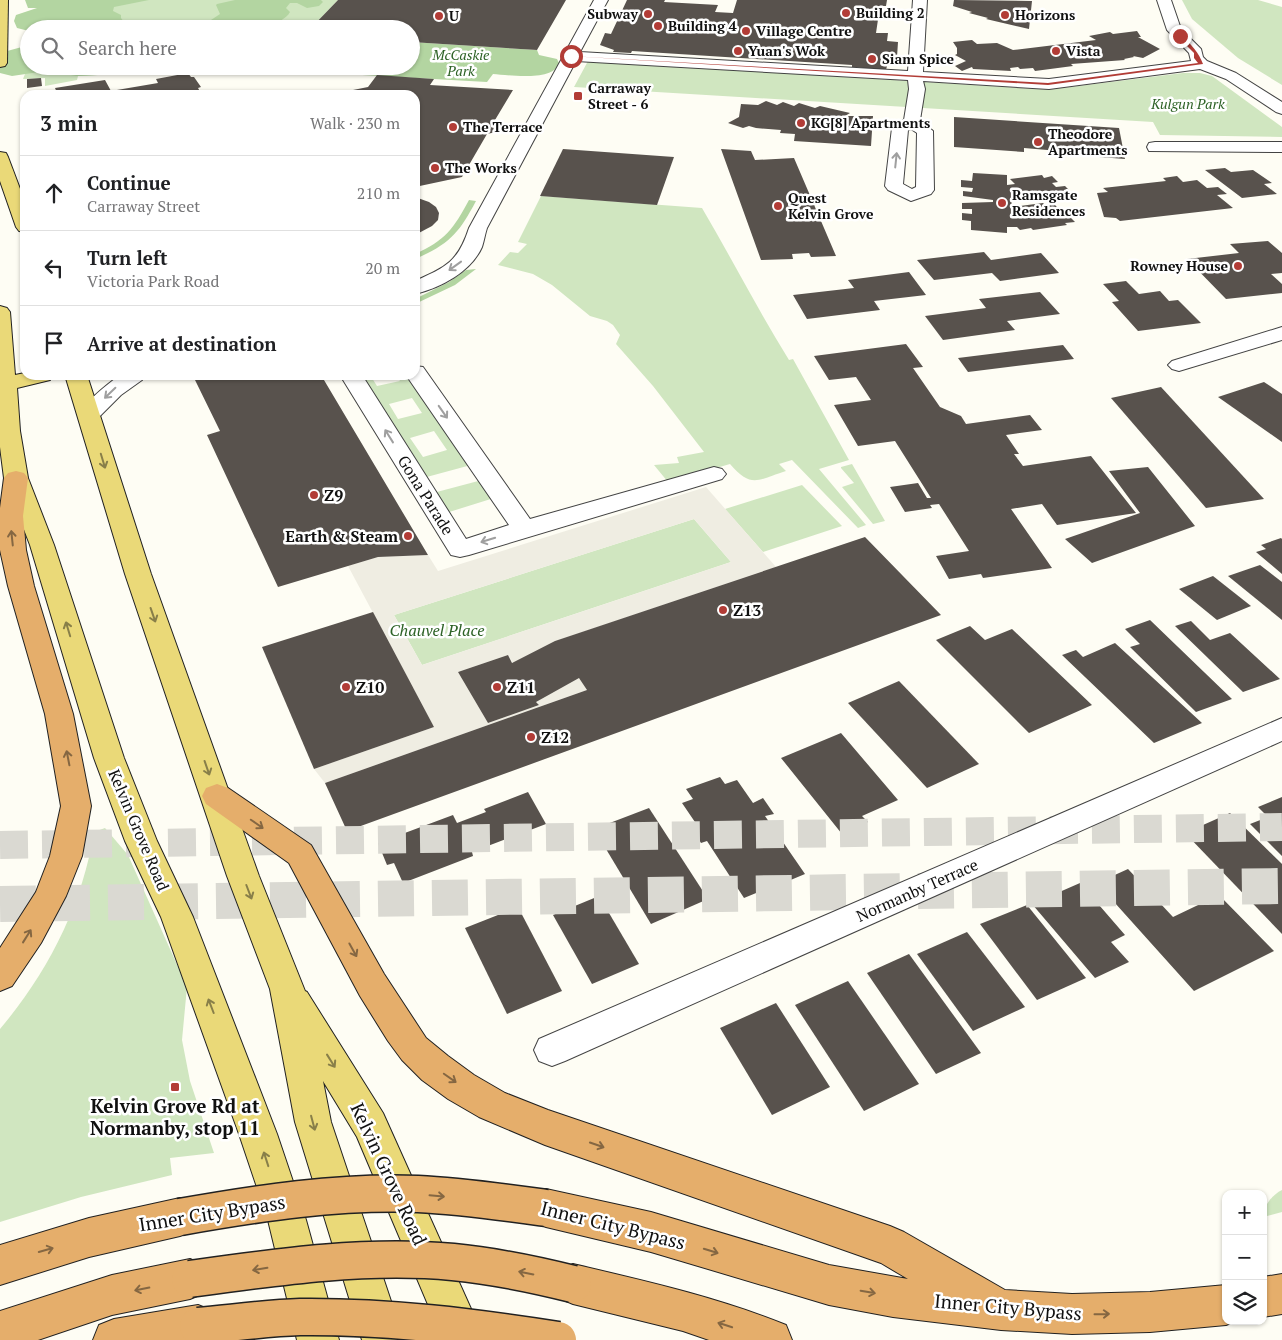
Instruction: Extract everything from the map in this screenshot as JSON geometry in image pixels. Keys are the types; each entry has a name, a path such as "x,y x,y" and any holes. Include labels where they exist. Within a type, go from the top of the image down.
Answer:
{"highway":[{"path":"0,976 29,933 50,896 66,856 76,806 59,714 10,579 11,533 16,478"},
{"path":"216,796 300,854 372,985 400,1030 414,1049 435,1068 461,1087 492,1105 545,1127 890,1246 1001,1310"},
{"name":"Inner City Bypass","path":"0,1265 116,1229 180,1216 295,1200 359,1194 418,1194 546,1208 651,1232 829,1285 893,1297 1001,1310 1072,1314 1150,1312 1222,1305"},
{"path":"0,1332 112,1295 190,1279 273,1267 348,1261 415,1260 486,1266 531,1274 683,1311 771,1340"},
{"path":"1267,1296 1282,1294"},
{"path":"114,1340 198,1326 299,1317 400,1319 481,1327 558,1340"}],"main road":[{"path":"0,63 1,0"},
{"path":"0,157 20,213"},
{"name":"Kelvin Grove Road","path":"0,312 10,382 16,478 42,545 109,758 142,841 177,917 258,1134 287,1220 318,1340"},
{"name":"Kelvin Grove Road","path":"78,380 138,574 243,876 287,989 370,1125 464,1340"},
{"name":"Kelvin Grove Road","path":"287,989 313,1122 383,1340"}],"street":[{"path":"420,286 440,277 463,261 472,248 478,228 601,0"},
{"path":"912,122 917,89 915,77 920,0"},
{"path":"1164,0 1174,30 1196,52 1196,58 1202,64 1231,76 1282,109"},
{"path":"571,56 1048,84 1202,64"},
{"path":"912,122 925,131 925,190 910,203 894,186 900,128 912,122"},
{"path":"1164,162 1152,141 1282,147"},
{"path":"431,261 452,249 478,228"},
{"path":"1179,365 1282,333"},
{"path":"420,379 524,529 714,474"},
{"path":"89,414 112,390 127,380"},
{"name":"Gona Parade","path":"354,380 460,549 524,529"},
{"name":"Normanby Terrace","path":"552,1050 1282,729"}],"green space":[{"path":"25,0 149,0 114,7 113,11 121,15 122,20 20,20 20,29 17,28 14,21 16,15 37,8 28,8"},
{"path":"42,0 338,0 319,20 37,20"},
{"path":"235,0 321,0 323,2 319,6 307,8 297,3 290,3 286,8 290,12 282,20 211,20 220,14 217,4"},
{"path":"1182,0 1258,0 1282,7 1282,85 1238,58 1192,19"},
{"name":"McCaskie Park","path":"420,43 537,50 539,55 557,59 559,63 549,73 530,76 493,74 487,82 362,75 420,75"},
{"path":"20,47 20,75 12,76 0,73 0,53"},
{"name":"Kulgun Park","path":"588,61 1037,89 1062,88 1183,73 1200,73 1212,76 1282,127 1282,137 1160,135 1153,122 574,87"},
{"path":"25,75 98,75 78,76 77,80 45,86 45,78 23,79"},
{"path":"541,196 702,208 789,360 793,359 849,460 819,469 866,525 858,528 792,460 779,464 786,471 761,479 750,480 730,464 668,482 654,465 679,463 677,457 704,452 653,386 616,344 620,335 613,325 607,321 590,316 552,285 533,274 498,265 510,252 518,253 527,244 518,242"},
{"path":"469,200 476,201 452,236 437,248 420,257 420,252 448,233"},
{"path":"476,269 455,285 420,302 420,296 449,282 466,270"},
{"path":"360,380 373,380 377,386 399,380 412,380 471,465 423,478","holes":["412,398 422,413 398,419 389,404","434,431 447,450 423,457 410,438"]},
{"path":"852,464 885,521 873,524 842,487 854,483 841,468"},
{"path":"482,480 494,498 446,513 433,493"},
{"path":"802,485 842,526 763,552 725,509"},
{"name":"Chauvel Place","path":"694,519 731,562 422,665 394,615"},
{"path":"105,828 128,855 187,987 182,1040 190,1081 214,1153 170,1158 172,1175 81,1197 0,1222 0,1029 33,985 48,961 72,912 81,886 94,832"},
{"path":"1282,1190 1282,1212 1267,1216 1267,1205"}],"shaded area":[{"path":"706,487 776,567 556,641 587,690 325,783 314,769 434,727 348,566 378,557 428,555 438,571","holes":["694,519 731,562 422,665 394,615","508,655 539,705 488,723 458,672"]}],"building":[{"name":"U","path":"338,0 566,0 537,50 420,43 420,20 319,20"},
{"name":"Village Centre","path":"627,0 665,0 664,2 718,5 715,12 733,13 737,0 887,0 886,6 880,6 876,33 888,33 887,41 898,42 897,57 903,58 902,65 887,66 886,70 852,67 852,65 632,51 631,53 613,52 614,50 600,45 605,33 611,34"},
{"name":"Horizons","path":"954,0 1032,1 1029,29 969,13 972,12 953,6"},
{"name":"Vista","path":"1137,31 1141,37 1138,37 1160,49 1143,58 1133,56 1125,60 1071,64 1073,66 1035,71 1033,68 1020,69 1018,67 1010,68 1011,71 973,69 972,67 962,71 955,66 966,61 955,55 957,54 957,48 953,42 972,40 977,44 997,43 1013,50 1096,40 1089,36 1110,32 1113,34"},
{"path":"190,75 194,77 201,87 198,88 199,90 117,90 158,83 156,79"},
{"name":"The Terrace","path":"377,75 434,79 430,85 513,90 495,120 505,130 487,134 462,177 420,186 420,90 353,90 368,87"},
{"path":"41,78 42,86 27,88 27,79"},
{"path":"105,80 110,90 56,90 55,88"},
{"name":"KG[8] Apartments","path":"766,101 777,105 783,102 794,106 799,103 815,108 820,106 850,113 845,116 873,116 871,146 794,141 795,134 780,133 781,130 749,126 743,128 728,123 739,117 741,104 758,105"},
{"name":"Theodore Apartments","path":"954,117 1119,128 1125,159 1060,154 1059,151 1024,148 1024,152 954,147"},
{"path":"563,149 674,157 657,205 540,196"},
{"name":"Quest Kelvin Grove","path":"721,149 751,151 755,160 794,158 836,256 811,257 809,253 792,254 793,259 761,260"},
{"path":"1225,168 1231,172 1253,170 1272,183 1264,184 1277,194 1242,198 1205,170"},
{"name":"Ramsgate Residences","path":"973,173 1007,175 1007,185 1015,184 1010,179 1042,175 1044,178 1052,176 1058,182 1052,183 1056,187 1065,186 1072,193 1063,194 1066,197 1030,201 1029,199 1019,200 1011,193 1012,207 1043,203 1045,205 1054,204 1059,209 1052,210 1058,216 1067,214 1075,222 1033,230 1031,228 1020,230 1017,227 1007,227 1007,233 971,230 971,221 962,220 962,213 972,214 972,209 962,209 962,203 993,202 993,200 963,196 963,191 972,192 973,188 961,187 961,180 972,181"},
{"path":"1177,176 1183,182 1197,180 1207,188 1218,187 1227,194 1217,195 1233,208 1120,221 1116,218 1104,217 1097,193 1108,192 1103,188 1166,181 1163,178"},
{"name":"The Works","path":"420,199 436,207 439,213 438,220 432,226 420,232"},
{"name":"Rowney House","path":"1268,241 1282,253 1282,273 1271,274 1282,284 1282,293 1226,299 1187,259 1239,253 1230,244"},
{"path":"984,252 991,260 1041,253 1059,273 1000,281 992,273 934,280 917,260"},
{"path":"909,272 926,295 874,301 880,310 807,319 793,295 854,288 848,280"},
{"path":"1126,281 1139,294 1160,291 1169,301 1178,300 1201,323 1138,331 1112,302 1119,301 1103,284"},
{"path":"1040,292 1060,314 1007,321 1015,330 943,340 925,316 986,308 979,299"},
{"path":"906,344 923,367 913,368 940,407 961,416 966,424 1030,415 1042,430 1006,435 1019,454 1014,454 1023,466 1091,456 1136,513 1057,525 1042,504 1011,509 1052,568 983,578 981,574 949,579 936,556 969,551 939,504 930,505 932,508 905,512 890,487 918,483 927,498 931,498 895,441 858,446 834,405 871,400 856,377 829,380 814,356"},
{"path":"1063,345 1074,359 968,372 958,358"},
{"name":"Z9","path":"195,380 324,380 428,555 378,557 278,587 207,435 220,431"},
{"path":"1264,382 1282,394 1282,442 1218,397"},
{"path":"1161,387 1264,499 1206,508 1111,398"},
{"path":"1148,467 1195,526 1092,563 1065,539 1140,513 1109,471"},
{"path":"865,537 941,615 347,831 325,783 587,690 579,678 536,702 539,705 488,723 458,672 508,655 512,663 555,641"},
{"path":"1281,538 1282,574 1256,552 1266,549 1261,545"},
{"path":"1260,565 1282,582 1282,620 1228,576"},
{"path":"1213,576 1251,606 1217,620 1179,589"},
{"name":"Z10","path":"373,612 434,727 314,769 262,647"},
{"path":"1150,620 1232,699 1196,712 1130,647 1140,644 1125,629"},
{"path":"1191,621 1210,640 1230,633 1280,679 1243,692 1175,626"},
{"path":"970,626 985,640 1012,629 1092,705 1029,733 936,640"},
{"path":"1115,643 1202,723 1154,743 1062,655 1076,650 1083,657"},
{"path":"899,681 979,764 927,788 848,703"},
{"path":"841,733 898,800 862,816 868,822 842,834 781,758"},
{"path":"720,777 725,784 737,780 753,803 763,798 774,814 765,816 805,874 781,884 786,891 766,899 761,891 744,898 707,841 701,843 691,827 697,825 682,803 693,799 686,789"},
{"path":"528,792 546,824 472,852 473,856 403,883 394,863 387,865 378,843 453,815 457,823 486,812 484,809"},
{"path":"1282,797 1282,856 1250,824 1268,817 1258,807"},
{"path":"649,808 708,899 651,924 594,829"},
{"path":"1230,813 1282,864 1282,934 1185,833"},
{"path":"1128,869 1173,917 1219,895 1274,951 1194,991 1097,883"},
{"path":"1080,883 1125,935 1111,942 1129,962 1095,978 1032,904"},
{"path":"599,896 639,964 592,984 553,915"},
{"path":"1027,905 1086,978 1037,1000 980,924"},
{"path":"518,907 562,991 507,1014 465,928"},
{"path":"967,932 1025,1007 973,1031 917,954"},
{"path":"909,954 981,1053 936,1074 867,973"},
{"path":"848,981 919,1084 864,1111 795,1005"},
{"path":"776,1003 830,1087 772,1115 720,1028"}],"tunnel":[{"path":"0,845 1282,827"},
{"path":"0,904 1282,886"}],"place":[{"name":"Building 2","path":"846,13"},
{"name":"Subway","path":"648,14"},
{"name":"Horizons","path":"1005,15"},
{"name":"U","path":"439,16"},
{"name":"Building 4","path":"658,26"},
{"name":"Village Centre","path":"746,31"},
{"name":"Yuan's Wok","path":"738,51"},
{"name":"Vista","path":"1056,51"},
{"name":"Siam Spice","path":"872,59"},
{"name":"Carraway Street - 6","path":"578,96"},
{"name":"KG[8] Apartments","path":"801,123"},
{"name":"The Terrace","path":"453,127"},
{"name":"Theodore Apartments","path":"1038,142"},
{"name":"The Works","path":"435,168"},
{"name":"Ramsgate Residences","path":"1002,203"},
{"name":"Quest Kelvin Grove","path":"778,206"},
{"name":"Rowney House","path":"1238,266"},
{"name":"Z9","path":"314,495"},
{"name":"Earth & Steam","path":"408,536"},
{"name":"Z13","path":"723,610"},
{"name":"Z10","path":"346,687"},
{"name":"Z11","path":"497,687"},
{"name":"Z12","path":"531,737"},
{"name":"Kelvin Grove Rd at Normanby, stop 11","path":"175,1087"}],"route":[{"path":"571,56 1048,84 1202,64 1196,58 1196,52 1180,36"}]}
